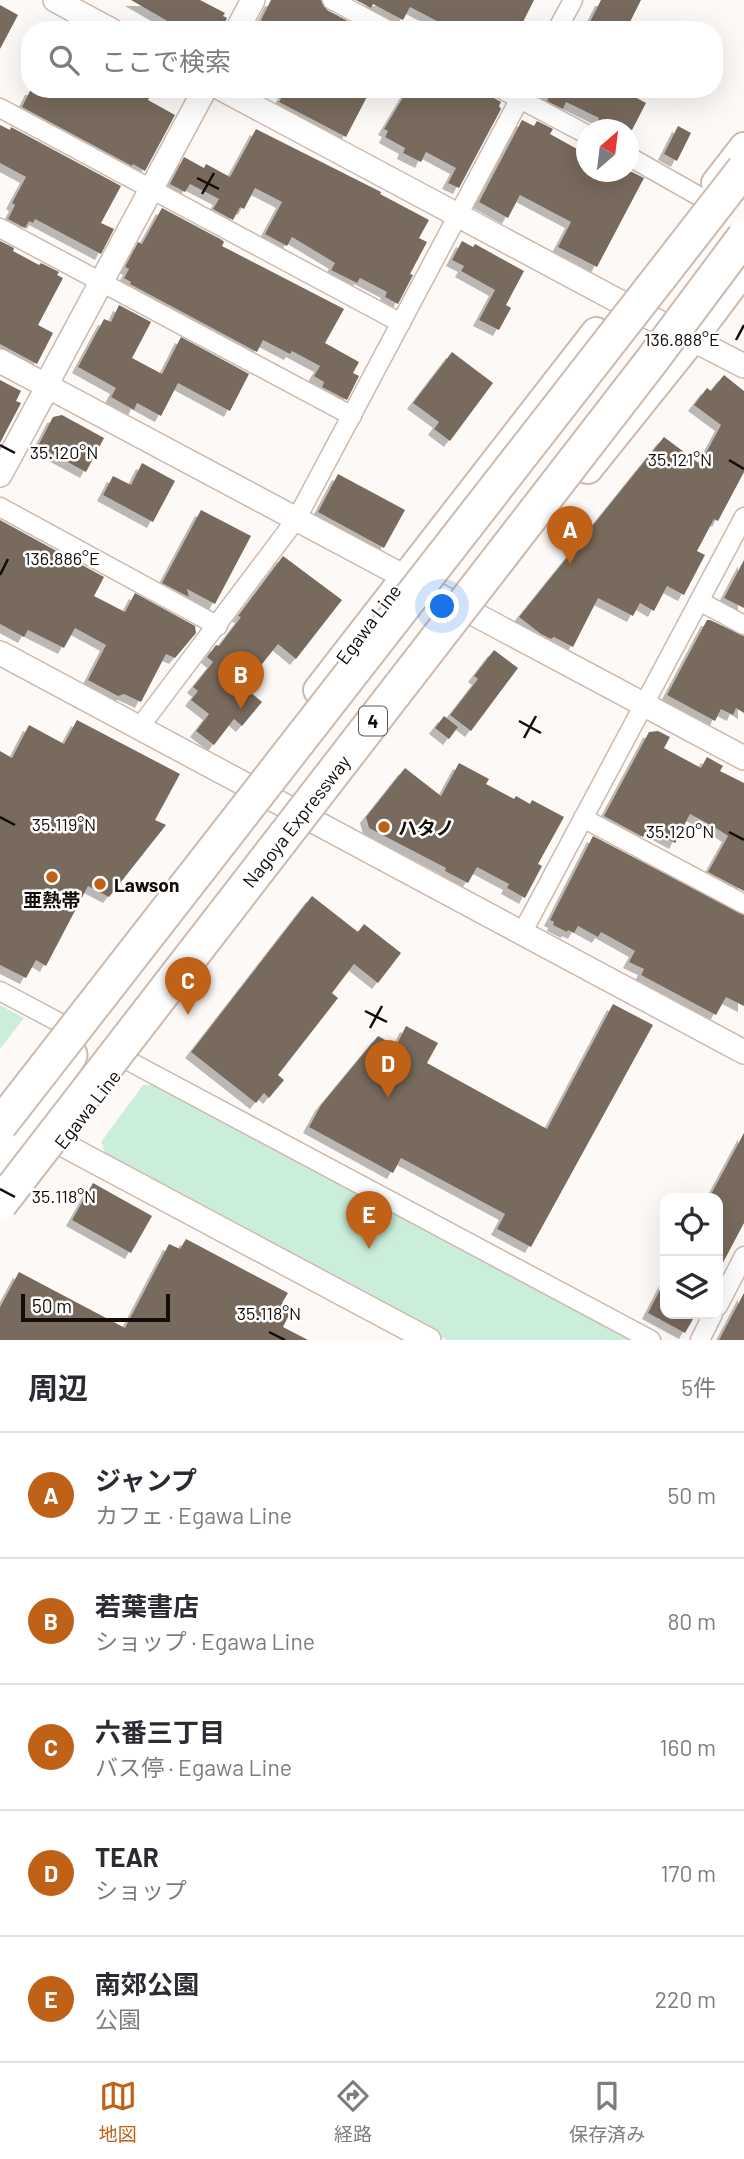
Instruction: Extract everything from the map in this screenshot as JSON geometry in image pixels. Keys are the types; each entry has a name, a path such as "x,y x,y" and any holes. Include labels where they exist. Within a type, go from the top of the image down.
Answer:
{"highway":[{"name":"4","path":"0,1125 744,169"},
{"path":"129,1046 132,1006 398,651 744,204"},
{"name":"Nagoya Expressway","path":"0,1205 129,1046 744,237"},
{"path":"0,1164 79,1042 111,963"}],"main road":[{"name":"Egawa Line","path":"0,1108 404,577 744,147"},
{"name":"Egawa Line","path":"0,1221 61,1143 129,1046 693,338 744,270"}],"street":[{"path":"55,0 94,21"},
{"path":"242,21 253,0"},
{"path":"332,0 371,21"},
{"path":"562,21 573,0"},
{"path":"0,475 200,98"},
{"path":"239,98 744,366"},
{"path":"139,728 297,518 521,98"},
{"path":"529,98 576,128"},
{"path":"0,108 401,323"},
{"path":"639,162 704,200"},
{"path":"0,228 352,416"},
{"path":"0,361 744,758"},
{"path":"0,507 218,625"},
{"path":"522,933 744,517"},
{"path":"699,601 744,625"},
{"path":"0,653 744,1052"},
{"path":"583,818 744,904"},
{"path":"0,991 64,1026"},
{"path":"129,1046 651,1340"},
{"path":"61,1143 429,1340"},
{"path":"723,1296 744,1256"},
{"path":"699,1340 710,1319"}],"green space":[{"path":"0,1005 24,1018 0,1049"},
{"path":"143,1085 154,1085 631,1340 447,1340 107,1158 101,1142"}],"building":[{"path":"131,0 200,0 225,13 223,16 227,18 226,21 167,21"},
{"path":"271,0 321,0 327,10 348,21 263,21"},
{"path":"356,0 534,0 524,21 437,21 410,7 403,20 373,4 371,8"},
{"path":"601,0 641,0 630,21 590,21"},
{"path":"0,5 18,15 0,49"},
{"path":"26,98 149,98 148,100 175,115 145,171 22,107"},
{"path":"281,98 366,98 346,137 279,102"},
{"path":"403,98 494,98 501,102 501,109 459,188 448,183 456,168 426,152 421,162 403,153 405,148 385,137 388,131 384,129"},
{"path":"548,98 637,98 646,103 638,119 598,119 566,102 563,109 547,101"},
{"path":"522,120 534,126 537,121 553,129 550,134 576,148 576,182 639,182 639,176 644,178 597,267 558,247 571,222 520,195 508,218 479,202"},
{"path":"0,125 10,130 11,127 121,186 101,223 114,229 101,254 35,219 33,223 29,221 25,228 8,219 15,205 12,203 26,177 0,163"},
{"path":"678,126 691,133 677,161 664,154"},
{"path":"256,129 381,192 380,194 429,220 419,238 427,242 398,304 385,297 387,292 360,278 357,283 331,270 335,263 292,237 287,246 265,234 282,202 255,188 244,209 240,207 233,220 213,209 219,199 190,184 185,192 170,184 184,157 204,168 206,164 230,177"},
{"path":"162,208 222,240 222,246 344,309 325,343 359,362 353,373 359,376 347,400 322,387 324,382 314,376 320,366 263,340 257,352 130,284 131,282 124,278 129,269 125,267 138,242 142,244"},
{"path":"0,241 39,265 41,263 59,272 57,275 63,278 38,325 53,333 37,364 0,344"},
{"path":"462,241 473,247 475,244 524,271 506,305 511,308 499,330 479,320 495,290 461,271 464,266 452,260"},
{"path":"119,305 151,322 132,358 162,374 181,337 249,374 230,411 178,383 161,416 137,403 134,410 111,397 116,388 78,367 104,319 111,322"},
{"path":"452,352 493,383 450,441 434,429 439,422 413,403"},
{"path":"724,375 744,391 744,472 718,521 714,519 697,551 705,555 684,595 667,586 654,611 640,603 633,616 598,598 573,647 554,637 551,639 541,634 519,617 664,437 700,464 721,425 694,405 707,388 711,391"},
{"path":"0,380 21,391 16,401 21,403 0,443"},
{"path":"62,415 104,438 86,472 38,446 53,417"},
{"path":"142,463 175,481 153,522 103,495 113,476 131,485"},
{"path":"338,474 405,510 384,548 318,512"},
{"path":"201,510 251,536 215,604 187,589 189,597 162,583"},
{"path":"0,520 104,577 94,596 125,612 135,593 195,626 196,633 175,658 166,654 141,702 124,694 118,696 88,680 106,645 75,628 64,648 28,630 24,637 0,624"},
{"path":"283,556 342,600 296,659 278,644 254,674 261,679 250,692 262,702 242,726 234,719 214,745 196,731 209,714 191,700 198,691 193,687 213,662 207,657 241,617 238,616"},
{"path":"744,560 744,608 724,598"},
{"path":"707,620 744,636 744,713 736,708 733,715 721,709 715,721 667,695"},
{"path":"494,650 518,668 471,731 450,715 478,679 474,676"},
{"path":"444,716 458,727 449,739 435,728"},
{"path":"77,720 180,774 155,820 166,825 109,897 88,886 46,966 36,960 26,978 0,965 0,751 12,758 29,725 64,744"},
{"path":"658,731 670,737 664,748 701,768 707,757 723,766 720,771 744,783 744,891 708,872 728,836 690,814 675,843 648,828 643,837 604,816 649,732"},
{"path":"459,763 489,779 486,784 514,799 516,796 530,804 532,800 564,817 538,864 542,866 525,898 507,888 509,884 477,867 468,883 445,871 446,868 369,828 366,817 405,768 441,796"},
{"path":"593,836 744,915 744,1006 726,997 716,1015 641,975 644,969 629,962 635,951 601,932 598,937 578,926 574,933 553,925 554,922 550,920"},
{"path":"312,896 358,932 364,924 401,953 378,983 354,964 332,993 338,998 278,1075 284,1080 269,1098 264,1093 256,1103 191,1052"},
{"path":"613,1004 653,1025 531,1247 497,1229 505,1214 401,1158 393,1173 309,1127 321,1105 378,1036 396,1046 406,1026 438,1043 427,1063 547,1129"},
{"path":"744,1133 744,1223 723,1263 723,1193 712,1193"},
{"path":"93,1183 152,1216 131,1253 72,1220"},
{"path":"186,1239 288,1293 282,1303 292,1309 283,1327 308,1340 0,1340 0,1307 19,1272 125,1328 169,1244 180,1249"},
{"path":"660,1290 660,1319 693,1319 685,1333 648,1313"},
{"path":"744,1293 744,1340 719,1340"}],"place":[{"name":"ジャンプ","path":"570,564"},
{"name":"若葉書店","path":"241,709"},
{"name":"ハタノ","path":"384,827"},
{"name":"亜熱帯","path":"52,877"},
{"name":"Lawson","path":"100,884"},
{"name":"六番三丁目","path":"188,1015"},
{"name":"TEAR","path":"388,1098"},
{"name":"南郊公園","path":"369,1249"}]}
